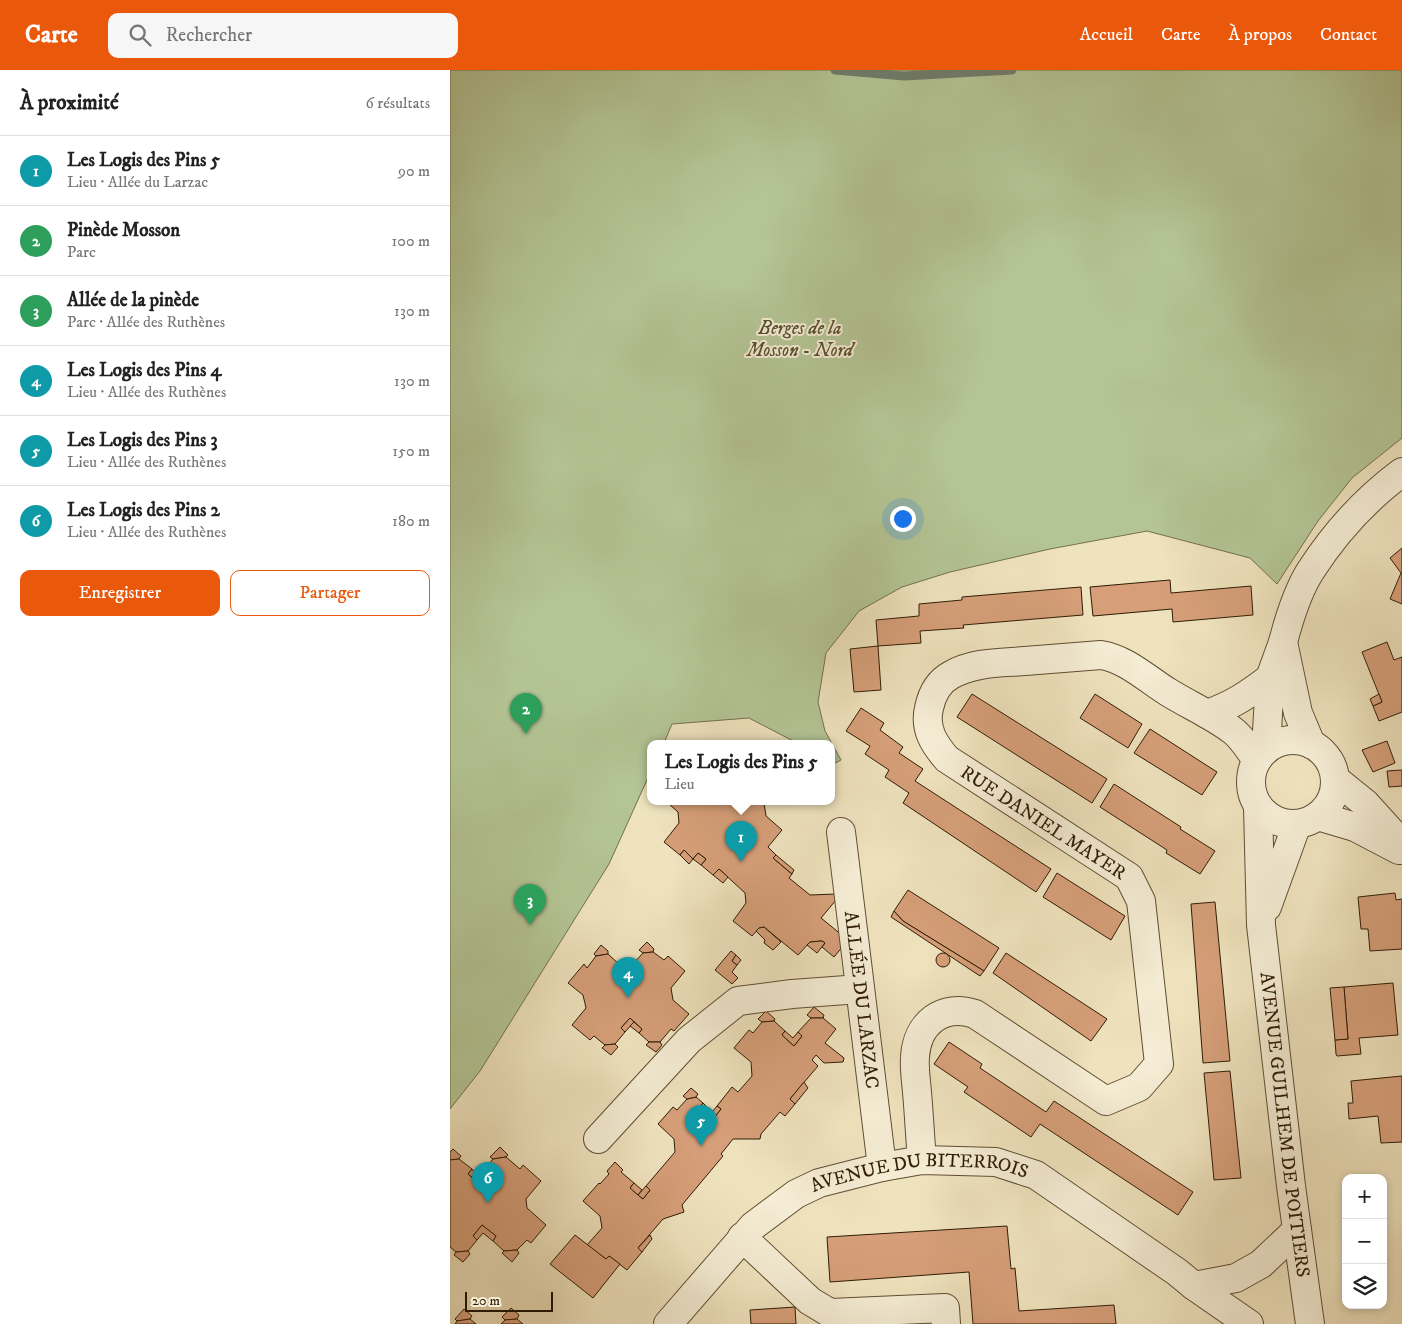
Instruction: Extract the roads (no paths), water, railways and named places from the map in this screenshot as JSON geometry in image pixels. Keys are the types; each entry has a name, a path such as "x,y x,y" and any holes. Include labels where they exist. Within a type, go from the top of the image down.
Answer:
{"street":[{"path":"1402,472 1376,491 1334,539 1310,571 1289,618 1283,642 1270,678 1261,754 1252,771 1251,784 1253,796 1258,807 1276,821 1286,824 1308,820 1355,827 1402,852"},
{"path":"1283,642 1298,713 1311,744"},
{"name":"RUE DANIEL MAYER","path":"922,1160 915,1056 920,1037 929,1021 948,1011 963,1010 975,1014 1106,1101 1139,1087 1158,1064 1141,901 1129,877 947,759 937,748 929,733 927,715 931,696 940,684 950,675 973,665 1101,655 1119,660 1168,692 1207,714 1234,731 1261,754"},
{"path":"1207,714 1225,708 1246,697 1270,678"},
{"path":"1261,754 1277,742 1300,740 1311,744 1328,758 1333,768 1335,779 1334,793 1328,806 1308,820"},
{"path":"1335,779 1366,804 1402,844"},
{"name":"AVENUE GUILHEM DE POITIERS","path":"1258,807 1261,925 1310,1324"},
{"name":"AVENUE GUILHEM DE POITIERS","path":"1261,925 1275,882 1308,820"},
{"name":"ALLÉE DU LARZAC","path":"840,832 882,1167"},
{"path":"598,1139 689,1040 738,1001 792,994 860,989"},
{"name":"AVENUE DU BITERROIS","path":"668,1324 742,1237 776,1208 807,1188 819,1183 882,1167 922,1160 996,1162 1036,1175 1249,1324"},
{"path":"1194,1286 1236,1278 1260,1264 1297,1230"},
{"path":"742,1237 810,1302 830,1313 945,1308 946,1324"}],"waterway":[{"path":"835,70 904,76 1012,70"}],"place":[{"name":"Pinède Mosson","path":"526,734"},
{"name":"Les Logis des Pins 5","path":"741,862"},
{"name":"Allée de la pinède","path":"530,925"},
{"name":"Les Logis des Pins 4","path":"628,998"},
{"name":"Les Logis des Pins 3","path":"701,1146"},
{"name":"Les Logis des Pins 2","path":"488,1203"}],"park label":[{"name":"Berges de la Mosson - Nord","path":"800,339"}]}
